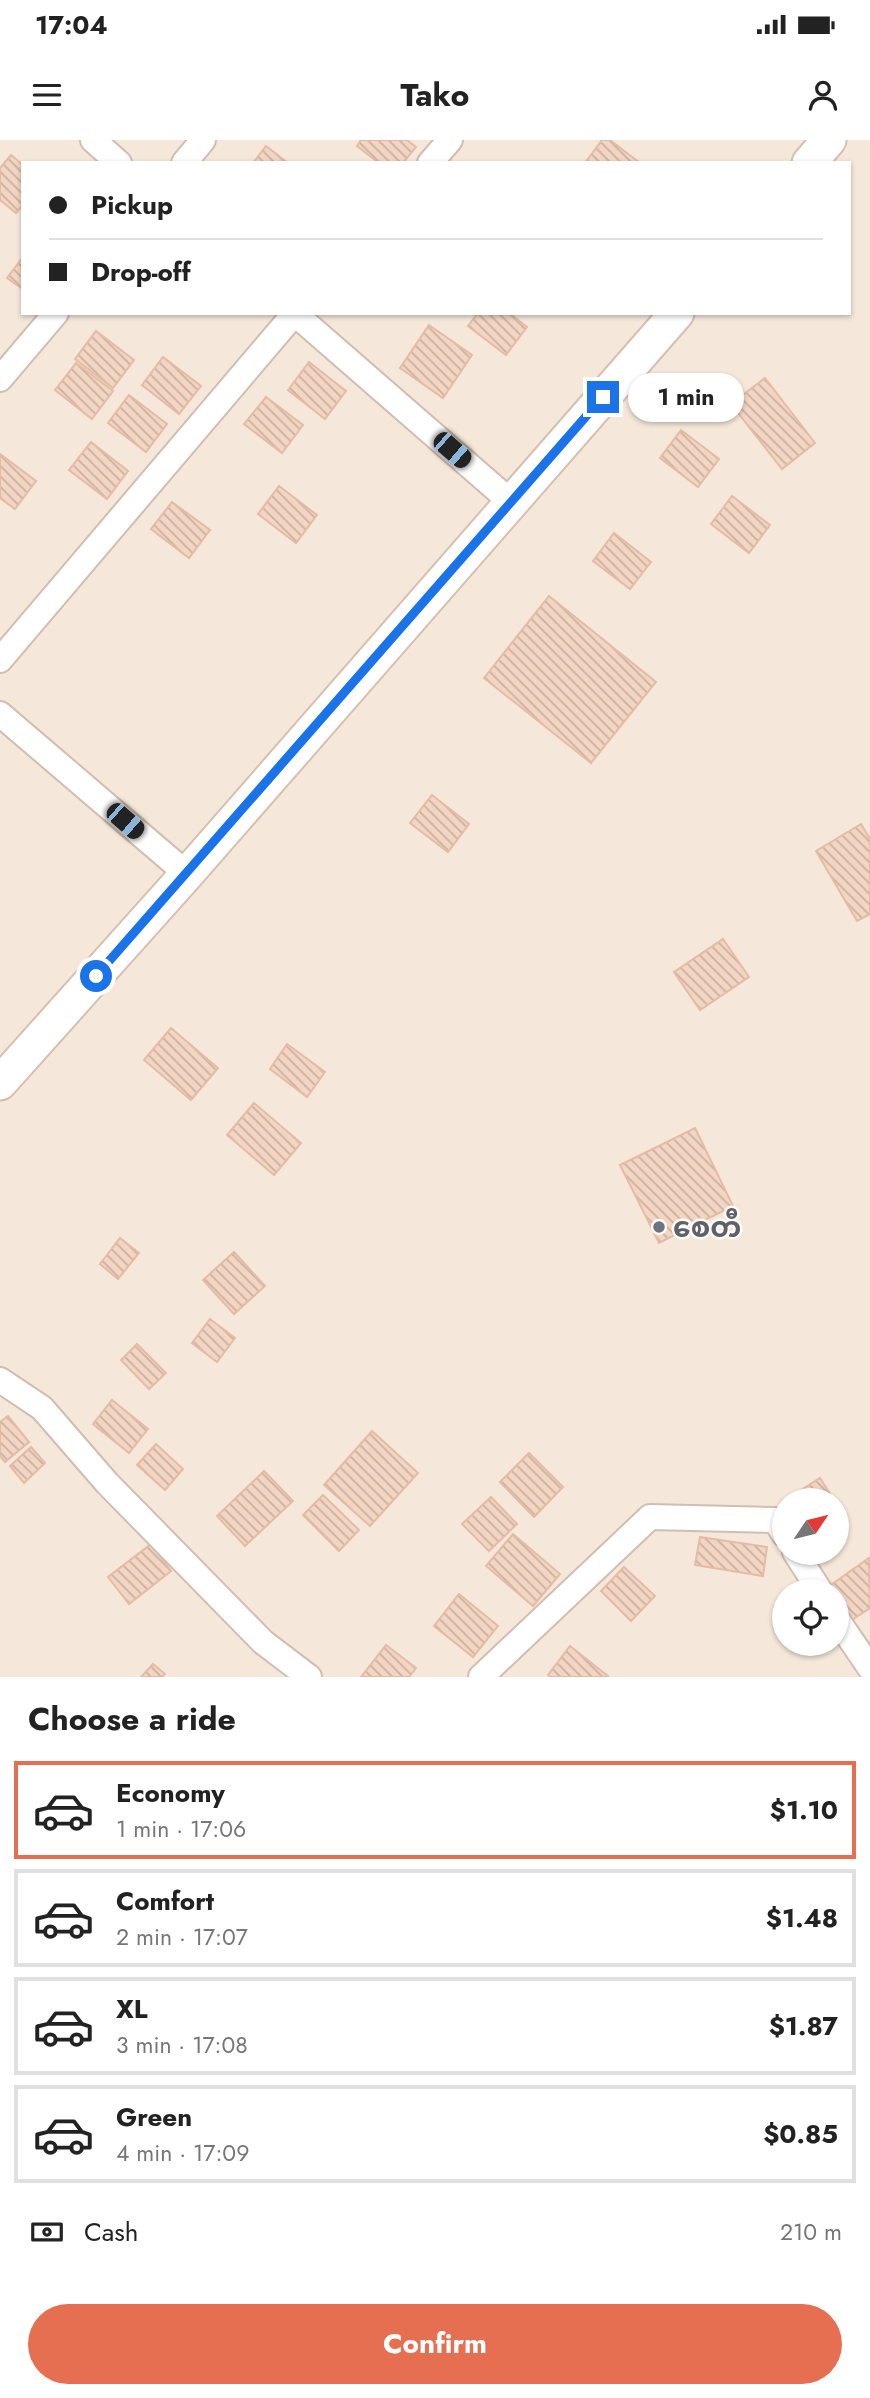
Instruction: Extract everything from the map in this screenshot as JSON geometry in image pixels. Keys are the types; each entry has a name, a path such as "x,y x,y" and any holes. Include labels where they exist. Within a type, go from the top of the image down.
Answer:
{"main road":[{"path":"811,161 829,140"},
{"path":"0,1083 187,874 675,315"}],"street":[{"path":"93,140 117,161"},
{"path":"186,161 203,140"},
{"path":"432,161 450,140"},
{"path":"0,379 54,315"},
{"path":"0,660 292,315"},
{"path":"296,315 511,502"},
{"path":"0,714 187,874"},
{"path":"0,1380 42,1408 107,1483 263,1642 309,1677"},
{"path":"481,1677 650,1517 772,1520"},
{"path":"849,1637 870,1668"}],"shaded area":[{"path":"0,140 870,140 870,1677 0,1677"}],"building":[{"path":"361,140 407,140 416,147 405,161 376,161 357,146"},
{"path":"602,140 610,140 637,161 586,161"},
{"path":"266,146 285,161 255,161"},
{"path":"11,155 21,163 21,207 16,213 0,200 0,168"},
{"path":"21,260 21,288 7,278"},
{"path":"476,315 512,315 527,327 506,355 468,326"},
{"path":"429,325 472,355 443,398 400,368"},
{"path":"96,331 134,360 113,388 75,359"},
{"path":"163,357 201,386 179,414 142,385"},
{"path":"309,362 346,391 325,419 288,390"},
{"path":"76,363 113,391 92,419 55,390"},
{"path":"765,378 815,443 782,469 731,404"},
{"path":"129,395 167,424 146,452 108,423"},
{"path":"266,397 303,425 282,453 244,424"},
{"path":"681,430 719,459 698,487 660,458"},
{"path":"91,442 128,471 107,499 69,470"},
{"path":"0,454 36,481 15,509 0,498"},
{"path":"279,486 317,515 296,543 258,514"},
{"path":"732,496 770,525 749,553 711,524"},
{"path":"172,502 210,530 189,558 151,529"},
{"path":"614,533 651,562 630,589 593,561"},
{"path":"549,596 656,682 591,763 484,678"},
{"path":"432,795 469,824 448,852 410,823"},
{"path":"861,824 870,839 870,914 857,921 816,851"},
{"path":"723,939 749,977 700,1010 674,972"},
{"path":"171,1028 218,1068 191,1100 144,1060"},
{"path":"287,1044 325,1072 307,1097 270,1069"},
{"path":"254,1103 301,1143 274,1175 227,1135"},
{"path":"695,1128 733,1206 659,1243 620,1165"},
{"path":"120,1238 139,1253 118,1279 100,1264"},
{"path":"234,1252 265,1286 234,1314 203,1280"},
{"path":"210,1319 235,1338 217,1362 192,1343"},
{"path":"137,1344 166,1373 149,1389 121,1360"},
{"path":"112,1400 148,1429 129,1453 93,1424"},
{"path":"8,1416 29,1442 5,1462 0,1456 0,1422"},
{"path":"372,1431 418,1473 370,1526 324,1485"},
{"path":"156,1444 183,1469 165,1490 137,1465"},
{"path":"31,1447 45,1463 24,1483 10,1466"},
{"path":"529,1453 563,1487 534,1517 500,1482"},
{"path":"264,1471 293,1501 245,1546 217,1516"},
{"path":"820,1478 826,1488 805,1488"},
{"path":"323,1495 359,1530 339,1551 303,1515"},
{"path":"491,1497 517,1524 489,1551 462,1524"},
{"path":"513,1534 560,1574 533,1606 486,1566"},
{"path":"700,1537 767,1547 763,1576 695,1565"},
{"path":"151,1544 171,1571 129,1604 108,1577"},
{"path":"869,1558 870,1608 852,1620 849,1616 849,1579 839,1579"},
{"path":"624,1567 655,1596 631,1621 601,1591"},
{"path":"459,1594 498,1626 473,1657 434,1626"},
{"path":"386,1645 416,1668 409,1677 361,1677"},
{"path":"570,1646 608,1676 548,1675"},
{"path":"153,1664 165,1674 162,1677 141,1677"}],"place":[{"name":"စေတီ","path":"659,1227"}],"route":[{"path":"96,976 603,397"}]}
